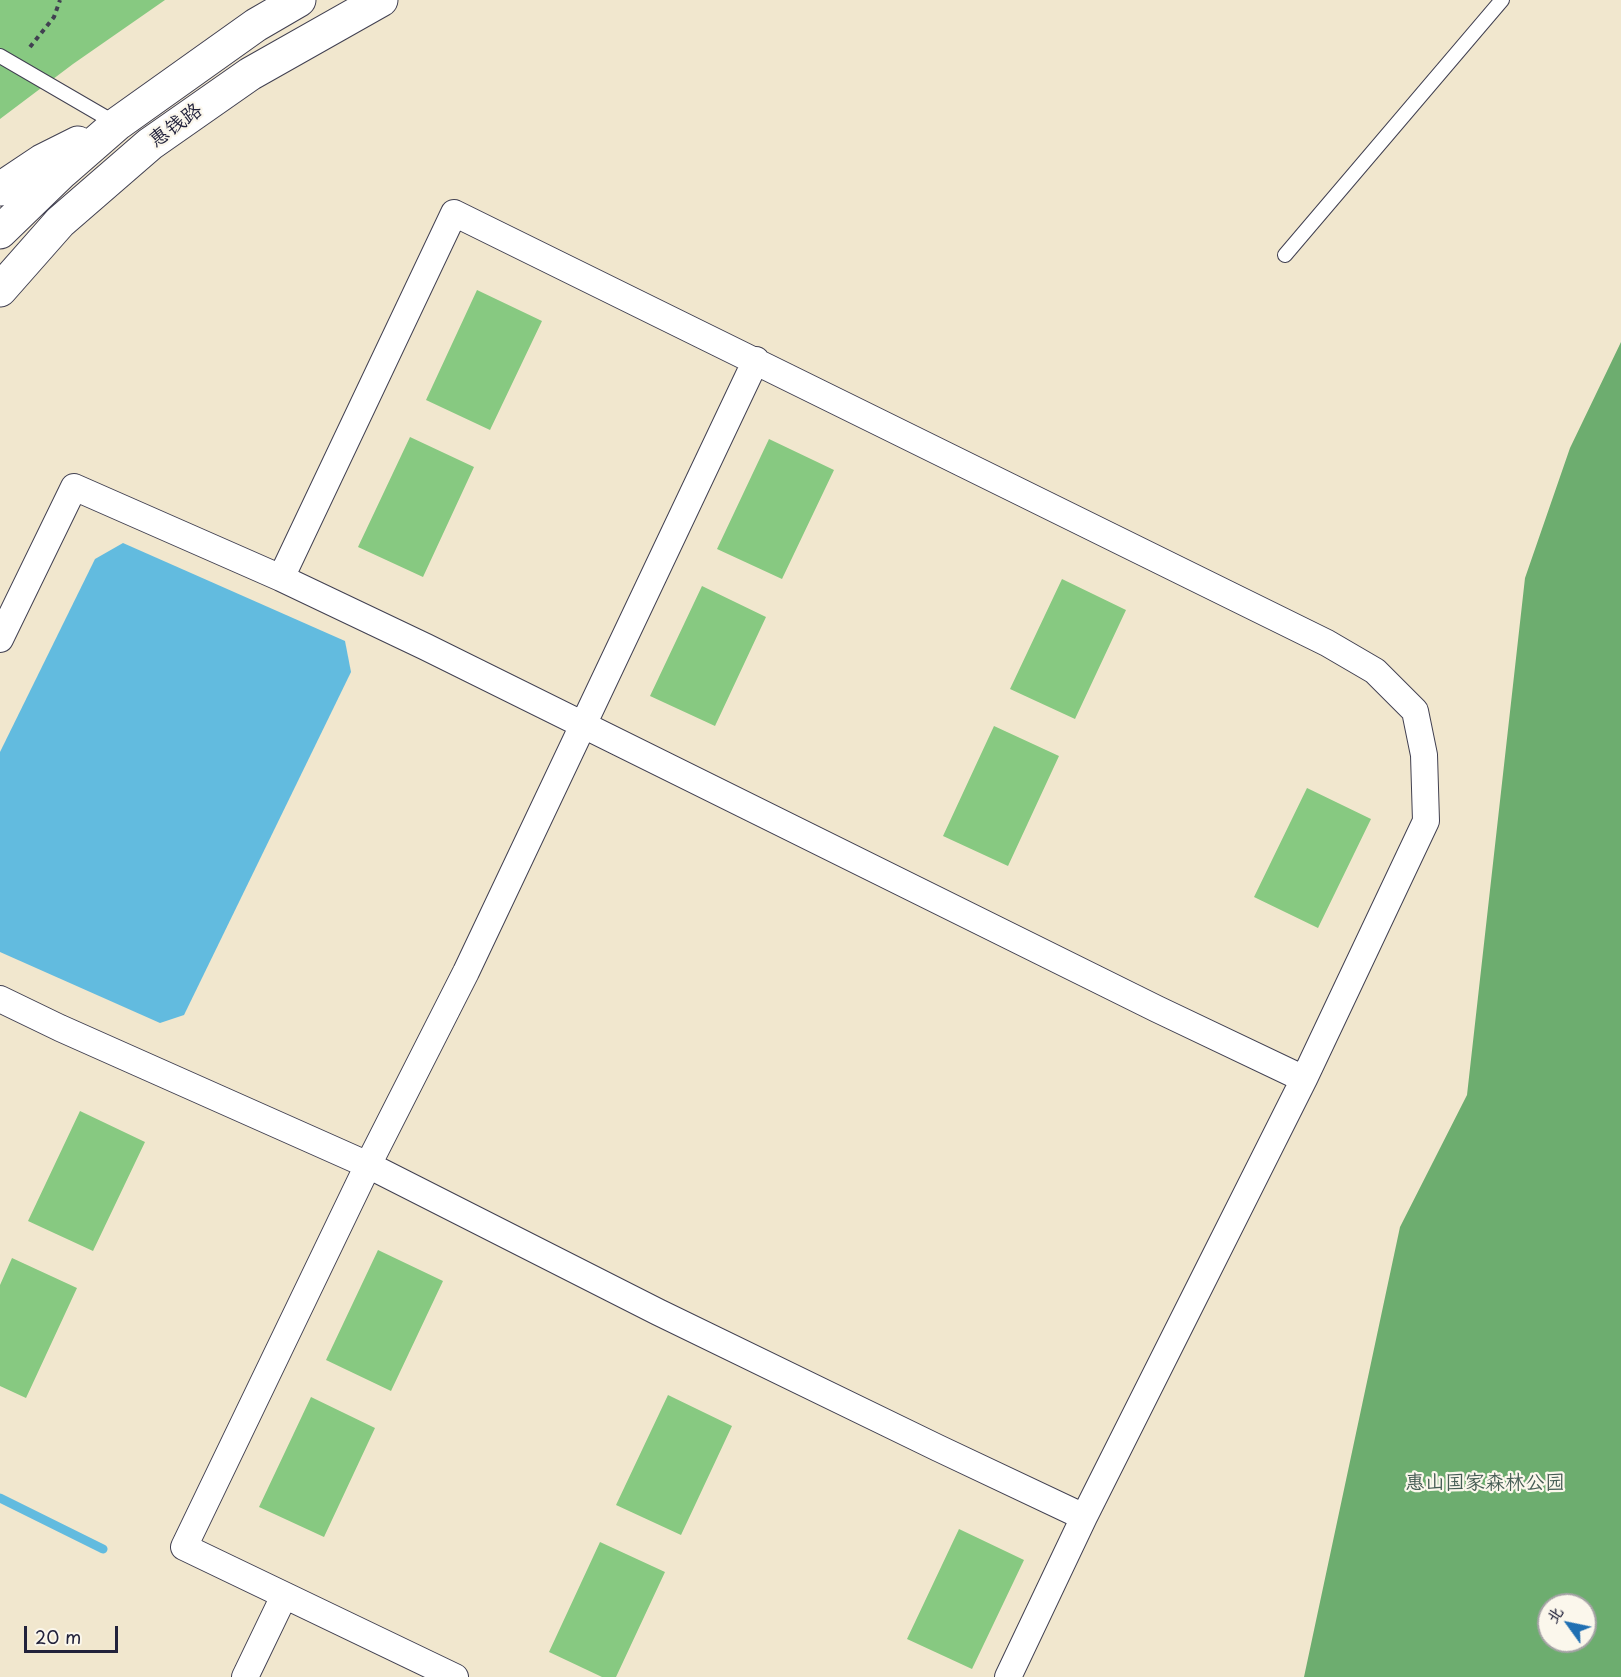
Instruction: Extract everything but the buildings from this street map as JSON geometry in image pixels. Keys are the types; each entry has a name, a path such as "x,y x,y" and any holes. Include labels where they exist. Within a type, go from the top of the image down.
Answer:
{"main road":[{"name":"惠钱路","path":"0,232 62,172 117,124 256,25 299,0"},
{"name":"惠钱路","path":"0,290 60,222 150,144 250,74 381,0"},
{"path":"0,189 42,160 117,124"}],"street":[{"path":"281,578 454,213 1327,643 1375,671 1415,711 1424,755 1426,821 1304,1079 1084,1517 1008,1677"},
{"path":"455,1677 184,1547 368,1165 466,972 756,360"},
{"path":"0,639 74,487 281,578 584,724 1304,1079"},
{"path":"0,999 368,1165 658,1312 1084,1517"},
{"path":"245,1677 284,1596"}],"lane":[{"path":"1285,255 1502,0"},
{"path":"0,56 117,124"}],"path":[{"path":"16,64 54,17 60,0"}],"green space":[{"path":"0,0 165,0 73,64 0,119"},
{"path":"477,290 542,321 490,430 426,400"},
{"name":"惠山国家森林公园","path":"1621,342 1621,1677 1304,1677 1400,1227 1467,1095 1525,578 1570,448"},
{"path":"410,437 474,467 423,577 358,547"},
{"path":"769,439 834,470 782,579 717,549"},
{"path":"1062,579 1126,610 1075,719 1010,689"},
{"path":"702,586 766,617 715,726 650,696"},
{"path":"994,726 1059,756 1008,866 943,836"},
{"path":"1307,788 1371,819 1318,928 1254,897"},
{"path":"80,1111 145,1142 93,1251 28,1221"},
{"path":"378,1250 443,1281 391,1391 326,1360"},
{"path":"12,1258 77,1288 26,1398 0,1386 0,1285"},
{"path":"668,1395 732,1426 681,1535 616,1505"},
{"path":"311,1397 375,1428 324,1537 259,1507"},
{"path":"959,1529 1024,1560 972,1669 907,1639"},
{"path":"600,1542 665,1572 616,1677 602,1677 549,1652"}],"water":[{"path":"123,543 345,641 351,672 184,1015 160,1023 0,952 0,752 95,559"}],"waterway":[{"path":"0,1498 103,1549"}]}
